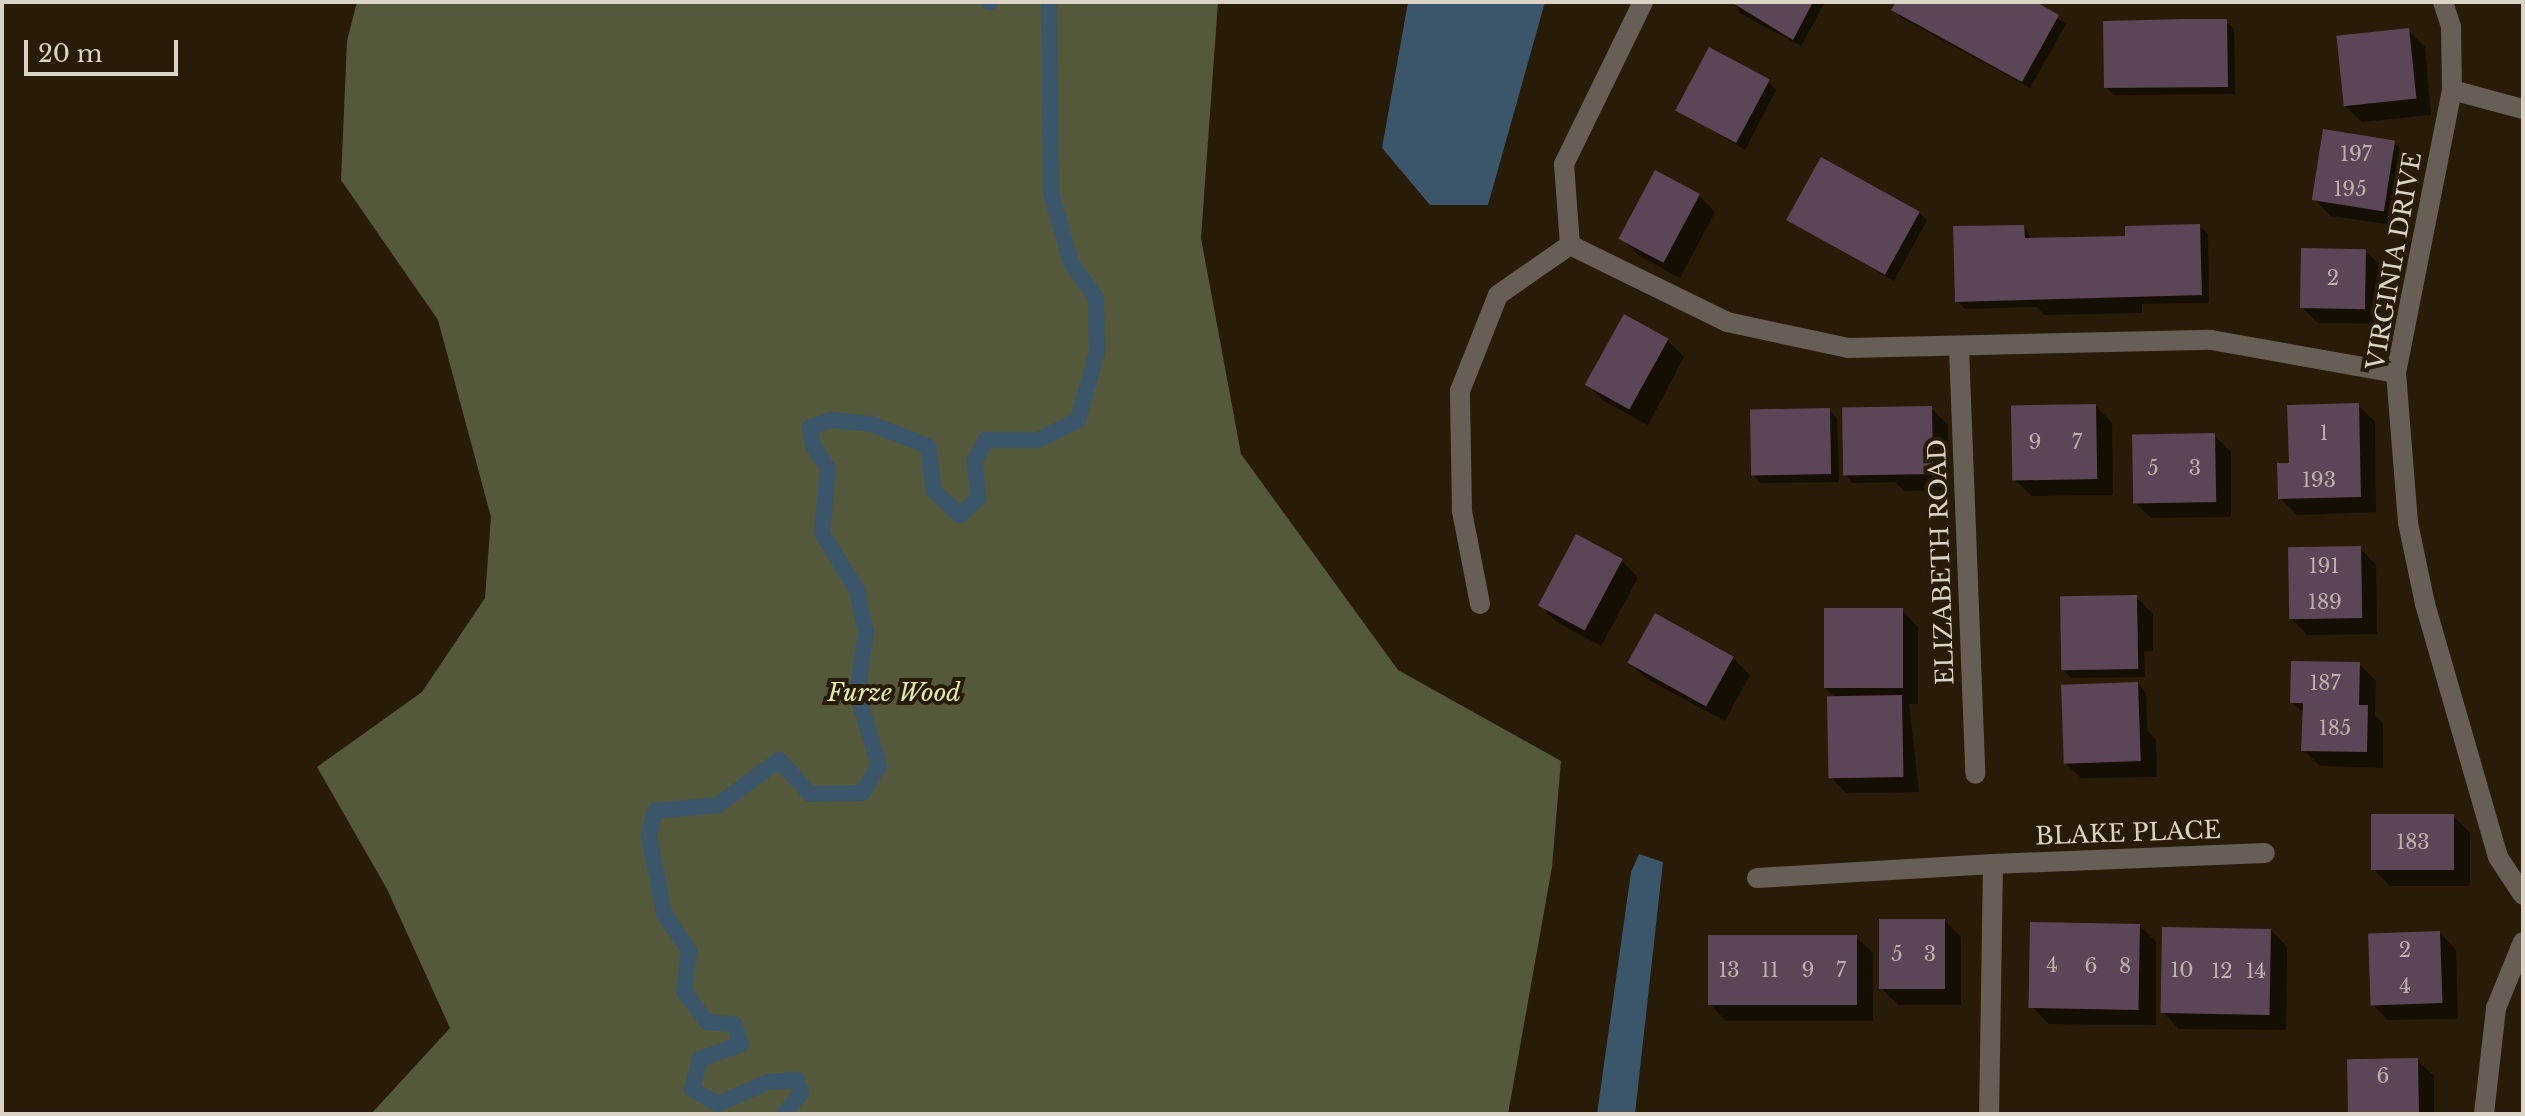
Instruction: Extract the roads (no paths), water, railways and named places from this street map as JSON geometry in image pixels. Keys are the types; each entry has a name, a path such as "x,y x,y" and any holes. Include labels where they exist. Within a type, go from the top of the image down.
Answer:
{"street":[{"path":"1570,245 1564,164 1643,2"},
{"name":"VIRGINIA DRIVE","path":"2443,2 2451,27 2452,90 2396,373 2408,523 2425,604 2498,857 2523,895"},
{"path":"2452,90 2523,109"},
{"path":"1570,245 1727,322 1848,348 1959,348 2211,340 2396,373"},
{"path":"1480,604 1462,511 1460,391 1498,295 1570,245"},
{"name":"ELIZABETH ROAD","path":"1959,348 1975,774"},
{"name":"BLAKE PLACE","path":"1757,878 2265,853"},
{"path":"1989,1114 1993,864"},
{"path":"2484,1114 2496,1008 2523,942"}],"water":[{"path":"1408,2 1545,2 1488,205 1430,205 1382,148"},
{"path":"1639,854 1663,862 1635,1114 1597,1114 1631,872"}],"waterway":[{"path":"784,1114 801,1093 797,1080 768,1082 718,1104 692,1089 700,1059 741,1044 734,1024 707,1022 684,992 689,950 664,914 649,835 655,811 718,805 779,760 810,794 862,793 879,766 857,693 866,633 857,590 822,533 828,468 813,446 810,427 832,420 871,424 928,446 934,491 960,515 978,498 975,460 986,440 1038,440 1078,420 1097,352 1096,298 1071,263 1051,193 1049,2"}],"park label":[{"name":"Furze Wood","path":"894,693"}]}
